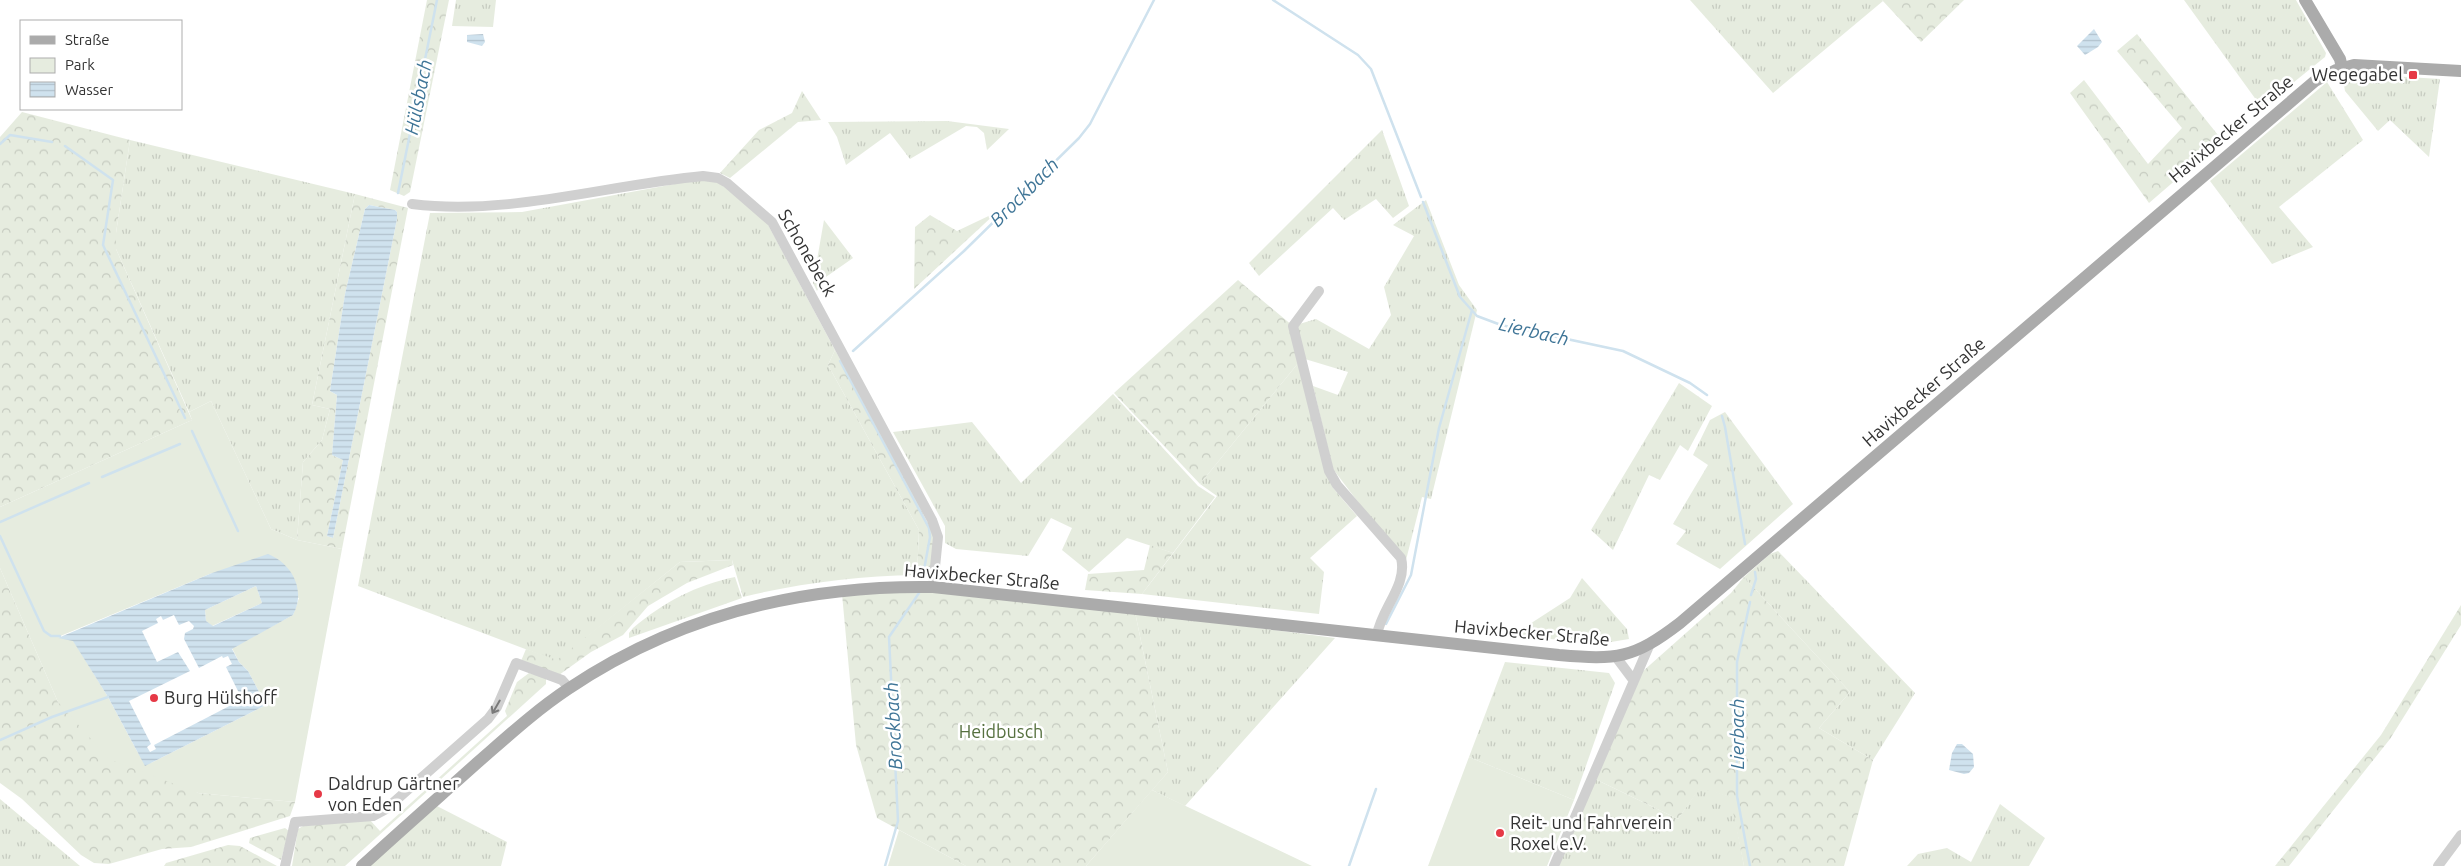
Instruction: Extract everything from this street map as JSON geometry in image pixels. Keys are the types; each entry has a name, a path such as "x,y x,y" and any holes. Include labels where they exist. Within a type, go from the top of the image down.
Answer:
{"main road":[{"path":"2305,0 2340,59 2342,68"},
{"name":"Havixbecker Straße","path":"362,866 529,718 569,688 620,657 708,619 752,606 808,594 842,590 933,587 1559,655 1616,657 1649,646 1687,617 2296,96 2323,76 2342,68 2374,65 2461,71"}],"street":[{"name":"Schonebeck","path":"412,204 460,206 519,202 703,176 718,178 727,183 772,222 932,520 938,537 933,587"},
{"path":"1319,291 1293,326 1329,471 1337,485 1401,558 1404,570 1399,584 1381,618 1377,636"},
{"path":"1554,866 1649,646"},
{"path":"1616,657 1634,681"},
{"path":"285,866 295,822 374,816 386,809 488,718 497,707 516,663 562,680 569,688"},
{"path":"2438,866 2461,835"}],"green space":[{"path":"427,0 449,0 410,192 404,196 390,190"},
{"path":"456,0 496,0 493,27 452,26"},
{"path":"1690,0 1882,0 1883,1 1773,93"},
{"path":"1882,0 1964,0 1921,42"},
{"path":"2184,0 2296,0 2326,53 2325,57 2262,108"},
{"path":"2137,34 2222,140 2149,203 2070,93 2084,80 2148,164 2182,128 2117,51"},
{"path":"2342,73 2440,79 2429,157 2390,120 2378,131 2345,91"},
{"path":"2327,82 2363,140 2279,207 2313,247 2272,264 2210,181"},
{"path":"802,91 821,120 798,122 730,178 720,173 759,130 792,113"},
{"path":"22,112 130,140 116,233 116,249 192,420 0,507 0,137"},
{"path":"947,121 1009,129 987,150 984,133 977,127 966,126 910,159 890,133 846,165 837,137 828,122"},
{"path":"1382,130 1409,206 1393,218 1376,199 1344,220 1333,208 1259,276 1249,263"},
{"path":"130,140 355,194 312,405 330,409 322,440 303,462 297,540 271,529 211,401 189,412 116,249 116,233"},
{"path":"702,179 717,181 765,219 835,350 828,365 919,530 917,575 829,581 743,597 732,560 680,562 557,661 358,586 430,213 522,212"},
{"path":"355,194 408,208 342,549 297,540 303,462 322,440 330,409 312,405","holes":["369,205 397,212 397,219 333,538 327,536 343,460 332,455 337,395 330,391 345,294 365,209"]},
{"path":"1426,200 1459,285 1477,310 1431,499 1422,497 1405,564 1333,469 1313,386 1338,395 1348,372 1305,359 1296,325 1316,319 1369,349 1391,315 1384,287 1414,236 1393,225"},
{"path":"997,212 914,289 915,227 930,215 957,231"},
{"path":"824,220 853,258 823,279 817,291 813,283"},
{"path":"1238,280 1293,326 1299,362 1200,484 1114,393"},
{"path":"835,350 875,419 935,537 930,576 917,575 919,530 828,365"},
{"path":"1299,362 1333,488 1357,516 1310,558 1324,572 1319,614 1142,594 1217,496 1200,484"},
{"path":"1679,383 1712,406 1688,451 1680,445 1660,480 1649,475 1613,550 1591,530"},
{"path":"1113,394 1198,486 1215,497 1173,553 1127,538 1089,572 1062,550 1072,528 1051,518 1028,556 956,549 945,543 945,526 893,432 972,422 1021,483"},
{"path":"211,401 271,529 297,540 342,549 295,802 198,793 109,759 58,702 0,568 0,507 192,420 189,412","holes":["212,573 299,598 293,615 232,648 239,662 248,671 266,705 145,766 108,697 73,640 58,637"]},
{"path":"1725,412 1793,504 1720,569 1676,544 1686,531 1673,524 1708,465 1693,455 1710,420"},
{"path":"1150,545 1173,553 1142,594 1085,590 1088,574 1144,570"},
{"path":"1778,551 1915,693 1873,760 1819,728 1850,692 1744,577 1770,554"},
{"path":"732,560 733,565 687,583 648,606 623,635 591,652 559,675 521,661 526,649 557,660 680,562"},
{"path":"0,568 58,702 198,793 295,802 290,816 191,847 162,849 109,864 94,863 81,855 22,799 0,783"},
{"path":"735,577 742,598 629,638 629,633 633,628 657,610 681,596 721,580"},
{"path":"1744,577 1850,692 1819,728 1873,760 1844,866 1744,866 1730,797 1700,788 1678,819 1595,779 1642,672 1731,593"},
{"path":"1582,578 1627,629 1629,639 1599,644 1513,635 1570,598"},
{"path":"256,586 262,603 212,626 206,621 205,610"},
{"name":"Heidbusch","path":"933,591 1135,612 1168,772 1086,866 966,866 877,818 856,745 842,594"},
{"path":"2461,605 2461,625 2390,739 2289,866 2275,866 2381,735"},
{"path":"1135,612 1335,638 1185,806 1152,790 1168,772"},
{"path":"1505,662 1609,673 1615,683 1574,800 1469,757"},
{"path":"529,673 546,678 546,684 345,866 292,866 298,829 303,826 369,819 380,831 507,716 505,711 517,682"},
{"name":"Reit- und Fahrverein Roxel e.V.","path":"1469,757 1574,800 1547,866 1428,866"},
{"path":"1595,779 1678,819 1700,787 1731,797 1744,866 1559,866"},
{"path":"1152,790 1312,866 1086,866"},
{"path":"0,799 80,866 0,866"},
{"path":"2000,804 2045,838 2029,866 1907,866 1918,854 1947,848 1971,862"},
{"path":"435,805 507,842 501,866 365,866"},
{"path":"285,828 289,831 281,860 249,843 250,838"},
{"path":"899,830 966,866 888,866"},
{"path":"228,845 240,846 277,866 164,866 166,863"}],"water":[{"path":"2094,29 2102,42 2098,47 2085,55 2077,46"},
{"path":"483,34 485,42 482,46 467,42 467,35"},
{"path":"369,205 395,210 397,212 397,219 333,538 327,536 343,460 332,455 337,395 330,391 345,294 365,209"},
{"path":"268,554 284,564 295,579 298,597 293,615 232,649 239,662 248,671 266,705 145,766 108,697 73,641 58,638 212,573","holes":["256,586 262,603 213,626 206,621 205,610","174,615 179,625 189,621 194,626 193,629 185,633 184,639 199,668 222,656 223,658 228,656 232,664 226,667 241,697 245,695 247,700 243,703 241,700 154,745 156,749 150,752 147,747 151,744 129,701 190,671 178,652 157,662 142,631 158,623 156,619 161,616 163,620"]},
{"path":"1957,744 1962,744 1973,754 1974,767 1969,773 1964,774 1949,770 1952,753"}],"waterway":[{"name":"Hülsbach","path":"398,193 437,0"},
{"name":"Brockbach","path":"853,351 964,251 1079,138 1090,124 1154,0"},
{"name":"Lierbach","path":"1273,0 1358,55 1371,69 1421,197"},
{"path":"0,144 10,135 52,142"},
{"path":"65,146 113,180 103,245 185,418"},
{"name":"Lierbach","path":"1423,202 1460,297 1477,316 1501,325 1623,351 1690,383 1707,395"},
{"path":"1386,624 1411,575 1439,428 1472,310"},
{"name":"Brockbach","path":"840,361 929,528 930,537 924,570"},
{"name":"Lierbach","path":"1722,416 1745,544"},
{"path":"192,431 238,531"},
{"path":"102,477 180,444"},
{"path":"0,522 89,483"},
{"path":"0,536 44,631 51,636 60,636"},
{"name":"Lierbach","path":"1751,595 1756,579 1755,572"},
{"name":"Brockbach","path":"885,866 898,821 889,637 919,593"},
{"name":"Lierbach","path":"1750,602 1737,662 1737,796 1750,866"},
{"path":"0,740 52,717 108,697"},
{"path":"1349,866 1376,789"}],"place":[{"name":"Wegegabel","path":"2413,75"},
{"name":"Burg Hülshoff","path":"154,698"},
{"name":"Daldrup Gärtner von Eden","path":"318,794"},
{"name":"Reit- und Fahrverein Roxel e.V.","path":"1500,833"}]}
